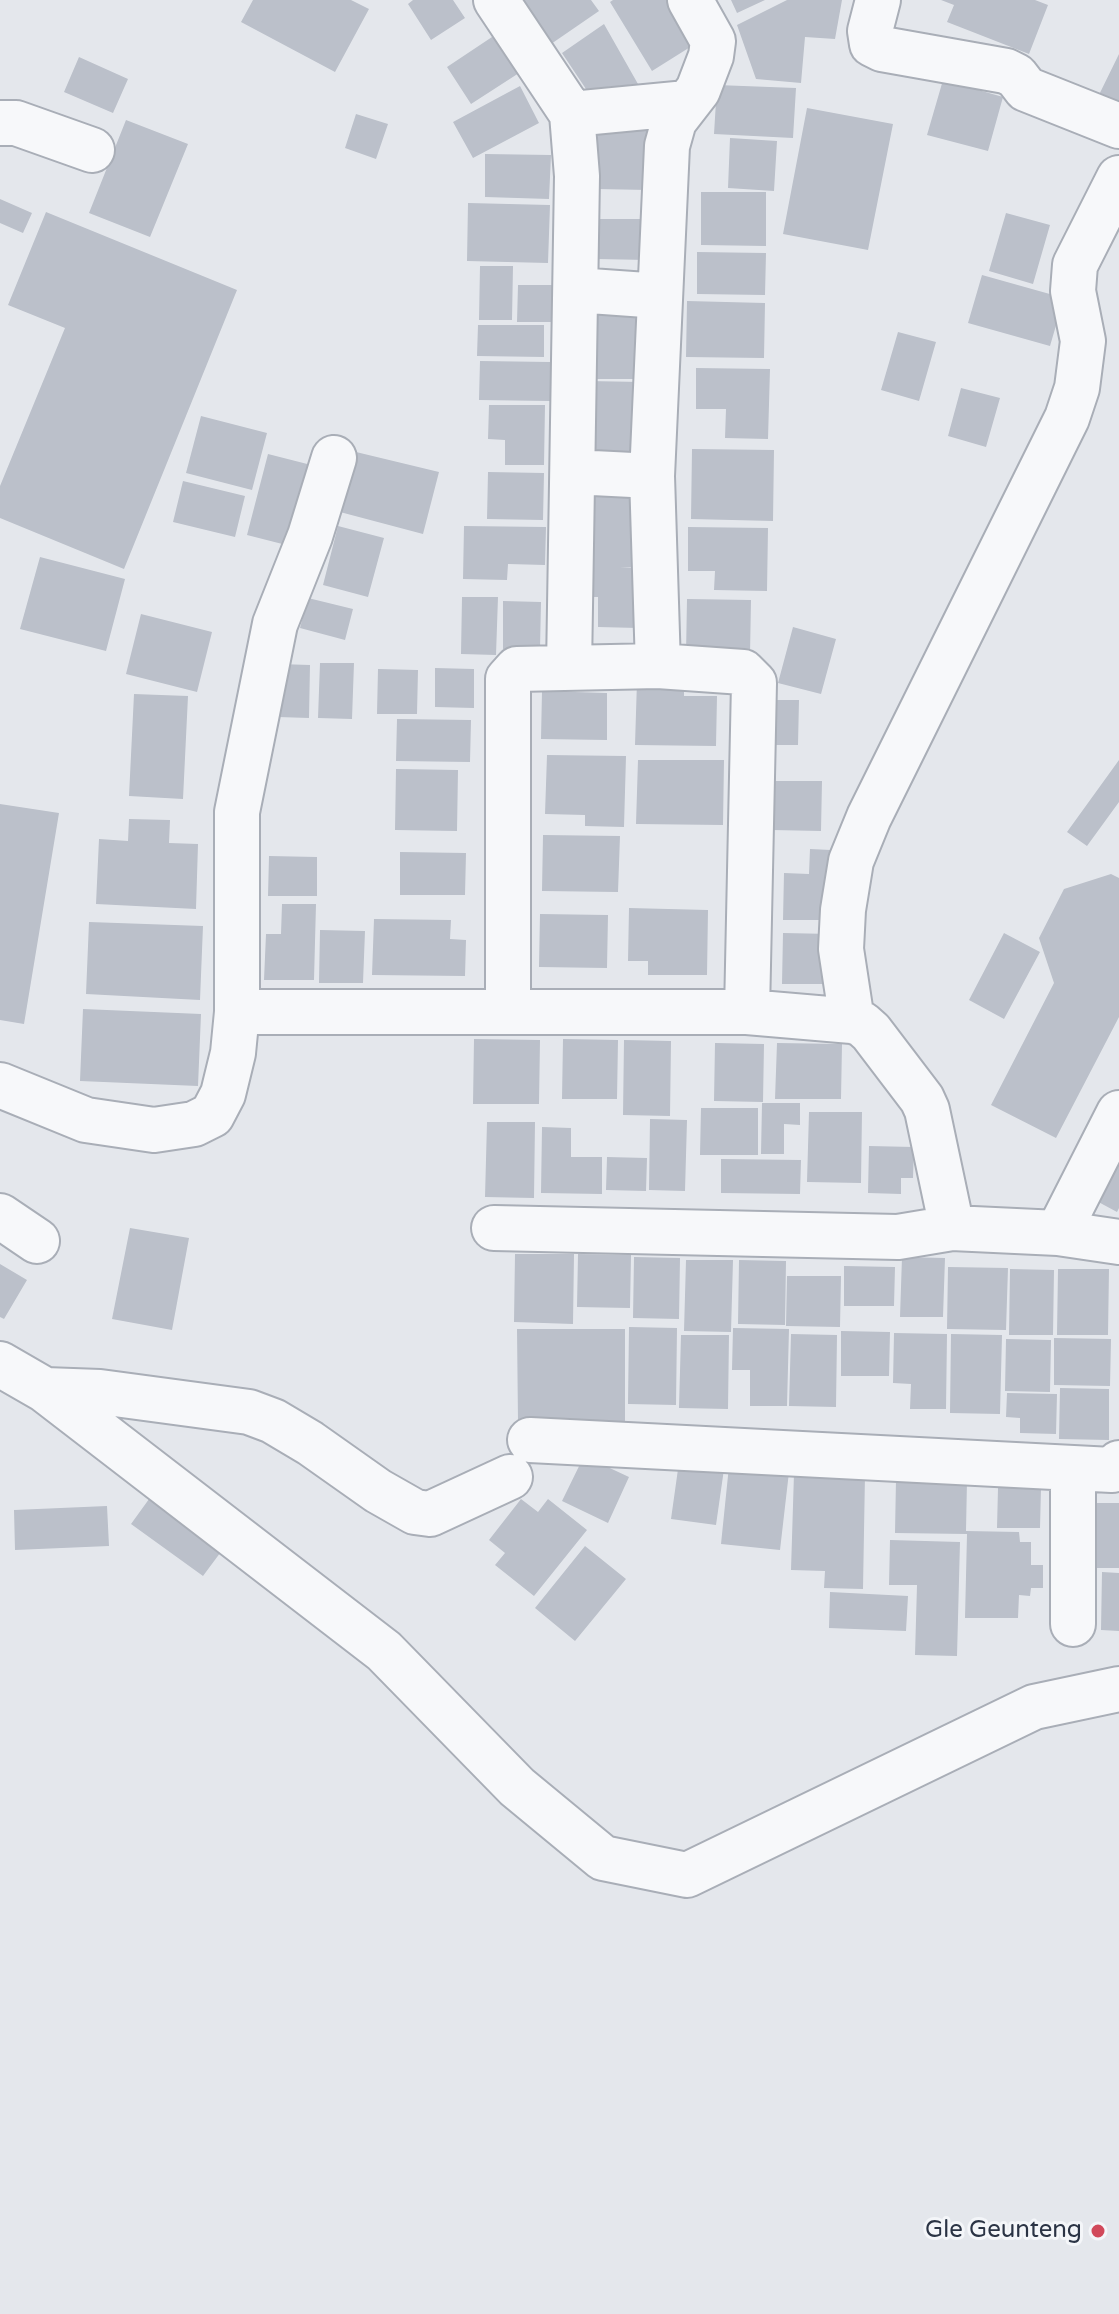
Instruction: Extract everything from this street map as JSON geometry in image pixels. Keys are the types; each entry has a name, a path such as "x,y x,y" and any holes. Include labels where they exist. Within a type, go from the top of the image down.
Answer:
{"street":[{"path":"496,0 572,114 577,176 569,668"},
{"path":"658,666 652,476 667,146 674,121 698,90 711,56 713,41 690,0"},
{"path":"878,0 870,31 872,44 882,49 1006,71 1016,76 1026,89 1119,126"},
{"path":"572,114 687,103"},
{"path":"0,123 16,123 92,150"},
{"path":"852,1021 841,949 843,910 851,861 869,817 1067,418 1077,388 1083,341 1073,291 1075,265 1119,178"},
{"path":"576,290 660,296"},
{"path":"0,1085 86,1120 154,1130 194,1124 212,1115 223,1094 233,1053 237,1012 237,812 275,624 310,536 334,458"},
{"path":"573,472 652,476"},
{"path":"508,1012 508,679 517,669 658,666 743,672 754,683 747,1012"},
{"path":"237,1012 747,1012 862,1024 922,1099 927,1110 952,1228"},
{"path":"1058,1233 1119,1113"},
{"path":"0,1216 37,1241"},
{"path":"494,1228 898,1237 952,1228 1058,1233 1119,1242"},
{"path":"0,1364 45,1390 384,1651 517,1787 603,1858 687,1875 1034,1707 1119,1689"},
{"path":"45,1390 100,1392 249,1412 273,1421 415,1512 430,1514 520,1459 1112,1470 1119,1463"},
{"path":"1073,1468 1073,1624"}],"building":[{"path":"253,0 351,0 369,9 335,72 241,22"},
{"path":"413,0 453,0 465,18 431,40 408,4"},
{"path":"521,0 591,0 599,11 551,44"},
{"path":"680,0 703,39 652,71 610,2"},
{"path":"731,0 765,0 737,13"},
{"path":"787,0 842,0 835,39 805,37 801,83 756,79 737,25"},
{"path":"941,0 1035,0 1048,5 1029,54 947,22 954,5"},
{"path":"604,24 638,84 586,89 562,53"},
{"path":"495,35 519,73 471,104 447,67"},
{"path":"1119,54 1119,116 1094,105"},
{"path":"79,57 128,79 113,113 64,92"},
{"path":"943,80 1003,97 988,151 927,135"},
{"path":"717,85 796,88 793,138 714,134"},
{"path":"520,86 539,123 473,158 453,122"},
{"path":"807,108 893,124 868,250 783,234"},
{"path":"356,114 388,124 376,159 345,148"},
{"path":"126,120 188,144 150,237 89,213"},
{"path":"598,127 649,128 648,190 596,189"},
{"path":"730,138 777,141 774,191 728,188"},
{"path":"485,154 551,155 549,199 485,197"},
{"path":"701,192 766,192 766,246 701,245"},
{"path":"0,199 32,213 23,233 0,223"},
{"path":"468,203 550,205 548,263 467,261"},
{"path":"46,212 237,290 124,569 0,518 0,486 65,328 8,305"},
{"path":"1006,213 1050,225 1033,284 989,271"},
{"path":"598,219 648,219 647,260 597,259"},
{"path":"697,252 766,253 765,295 697,294"},
{"path":"480,266 513,266 512,320 479,320"},
{"path":"982,275 1064,298 1050,346 968,323"},
{"path":"518,285 560,285 559,322 517,322"},
{"path":"687,301 765,303 764,358 686,357"},
{"path":"591,307 644,308 643,379 590,379"},
{"path":"478,325 544,325 544,357 477,356"},
{"path":"898,332 936,342 919,401 881,390"},
{"path":"480,361 550,362 550,401 479,400"},
{"path":"696,368 770,369 768,439 725,438 726,409 696,409"},
{"path":"587,381 642,382 641,455 585,454"},
{"path":"961,388 1000,398 986,447 948,436"},
{"path":"489,405 545,405 544,465 505,465 505,440 488,439"},
{"path":"201,416 267,433 252,490 186,473"},
{"path":"692,449 774,450 773,521 691,519"},
{"path":"356,452 439,472 423,534 340,512"},
{"path":"268,454 319,467 298,548 247,535"},
{"path":"488,472 544,473 543,520 487,519"},
{"path":"183,481 245,496 235,537 173,522"},
{"path":"584,496 639,497 638,567 620,567 639,568 638,628 598,627 598,597 581,597"},
{"path":"338,526 384,538 368,597 323,585"},
{"path":"464,526 546,527 545,565 508,564 507,580 463,579"},
{"path":"688,527 768,528 767,591 714,590 715,571 688,571"},
{"path":"40,557 125,579 106,651 20,629"},
{"path":"462,597 498,597 496,655 461,654"},
{"path":"308,598 353,609 345,640 300,628"},
{"path":"687,599 751,600 750,655 686,654"},
{"path":"503,601 541,602 540,649 503,649"},
{"path":"141,614 212,632 197,692 126,674"},
{"path":"793,627 836,639 821,694 778,683"},
{"path":"320,663 354,663 352,719 318,718"},
{"path":"279,664 310,665 309,718 278,717"},
{"path":"435,668 474,669 474,708 435,707"},
{"path":"378,669 418,670 417,714 377,714"},
{"path":"637,681 684,682 684,696 717,696 716,746 635,745"},
{"path":"542,691 607,693 607,740 541,739"},
{"path":"134,694 188,696 183,799 129,796"},
{"path":"775,700 799,700 798,745 775,745"},
{"path":"397,719 471,720 470,762 396,761"},
{"path":"547,755 626,756 624,827 585,826 585,815 545,814"},
{"path":"638,760 724,760 723,825 636,824"},
{"path":"1119,760 1119,802 1087,846 1067,832"},
{"path":"396,769 458,770 457,831 395,830"},
{"path":"773,781 822,781 821,831 772,830"},
{"path":"0,804 59,813 24,1024 0,1020"},
{"path":"129,819 170,820 169,843 198,844 196,909 96,904 99,839 128,841"},
{"path":"543,835 620,836 618,892 542,891"},
{"path":"810,849 831,850 830,920 783,920 784,873 809,874"},
{"path":"400,852 466,853 465,895 400,895"},
{"path":"269,856 317,857 317,896 268,896"},
{"path":"1111,874 1119,878 1119,1017 1056,1138 991,1105 1054,983 1039,938 1064,889"},
{"path":"282,904 316,904 314,980 264,980 266,934 281,934"},
{"path":"629,908 708,910 707,975 648,975 648,961 628,961"},
{"path":"540,914 608,915 607,968 539,967"},
{"path":"374,919 451,920 450,939 466,940 465,976 372,975"},
{"path":"89,922 203,926 200,1000 86,994"},
{"path":"320,930 365,931 363,983 319,983"},
{"path":"783,933 832,934 831,984 782,984"},
{"path":"1004,933 1040,952 1004,1019 969,1000"},
{"path":"83,1009 201,1014 198,1086 80,1081"},
{"path":"474,1039 540,1040 539,1104 473,1104"},
{"path":"563,1039 618,1040 617,1099 562,1099"},
{"path":"624,1040 671,1041 670,1116 623,1115"},
{"path":"715,1043 764,1044 763,1102 714,1101"},
{"path":"777,1043 842,1044 841,1099 775,1099"},
{"path":"762,1103 800,1103 800,1125 784,1124 784,1154 761,1154"},
{"path":"701,1108 758,1108 758,1155 700,1155"},
{"path":"809,1112 862,1112 861,1183 807,1182"},
{"path":"650,1119 687,1120 685,1191 649,1190"},
{"path":"487,1122 535,1122 534,1198 485,1197"},
{"path":"542,1127 571,1128 571,1157 602,1157 602,1194 541,1193"},
{"path":"1119,1143 1119,1208 1117,1212 1091,1198"},
{"path":"869,1146 914,1147 913,1178 901,1178 901,1194 868,1193"},
{"path":"607,1157 647,1158 646,1191 606,1190"},
{"path":"721,1159 801,1160 800,1194 721,1193"},
{"path":"130,1228 189,1238 172,1330 112,1319"},
{"path":"515,1254 574,1254 573,1324 514,1322"},
{"path":"578,1254 631,1255 630,1308 577,1307"},
{"path":"634,1257 680,1258 679,1319 633,1318"},
{"path":"902,1257 945,1258 943,1317 900,1317"},
{"path":"686,1260 733,1260 731,1332 684,1331"},
{"path":"739,1260 786,1261 785,1325 738,1324"},
{"path":"0,1264 27,1280 4,1319 0,1317"},
{"path":"844,1266 895,1267 894,1306 844,1306"},
{"path":"948,1267 1008,1268 1006,1330 947,1329"},
{"path":"1010,1269 1054,1270 1053,1335 1009,1335"},
{"path":"1058,1269 1109,1269 1108,1335 1057,1335"},
{"path":"787,1276 841,1276 840,1327 786,1326"},
{"path":"629,1327 677,1328 676,1405 628,1404"},
{"path":"733,1328 789,1329 787,1406 750,1406 750,1370 732,1370"},
{"path":"517,1329 625,1329 625,1421 518,1422"},
{"path":"841,1331 890,1332 889,1376 841,1376"},
{"path":"894,1333 947,1334 946,1409 910,1409 911,1384 893,1383"},
{"path":"791,1334 837,1335 836,1407 789,1406"},
{"path":"951,1334 1002,1335 1000,1414 950,1413"},
{"path":"681,1335 729,1335 728,1409 679,1408"},
{"path":"1054,1338 1111,1339 1110,1386 1054,1385"},
{"path":"1006,1339 1051,1340 1050,1392 1005,1391"},
{"path":"1060,1388 1109,1389 1109,1440 1059,1439"},
{"path":"1007,1393 1057,1394 1056,1434 1020,1433 1020,1418 1006,1417"},
{"path":"584,1456 629,1477 608,1523 562,1501"},
{"path":"679,1462 724,1469 716,1525 671,1519"},
{"path":"729,1466 789,1472 780,1550 721,1544"},
{"path":"794,1473 865,1474 863,1589 824,1588 825,1571 791,1570"},
{"path":"896,1479 967,1480 966,1531 1019,1532 1020,1542 1031,1542 1031,1565 1043,1565 1043,1588 1031,1588 1030,1596 1019,1595 1018,1618 965,1618 967,1534 895,1533"},
{"path":"157,1488 229,1541 203,1576 131,1524"},
{"path":"998,1488 1041,1488 1040,1528 997,1528"},
{"path":"521,1499 538,1512 548,1499 587,1530 534,1596 495,1565 505,1553 489,1540"},
{"path":"1097,1503 1119,1503 1119,1568 1096,1568"},
{"path":"107,1506 109,1546 15,1550 14,1510"},
{"path":"890,1540 960,1542 957,1656 915,1655 917,1585 889,1585"},
{"path":"585,1546 626,1579 575,1641 535,1608"},
{"path":"1102,1572 1119,1573 1119,1631 1101,1630"},
{"path":"830,1592 908,1596 906,1631 829,1628"}],"place":[{"name":"Gle Geunteng","path":"1098,2231"}]}
